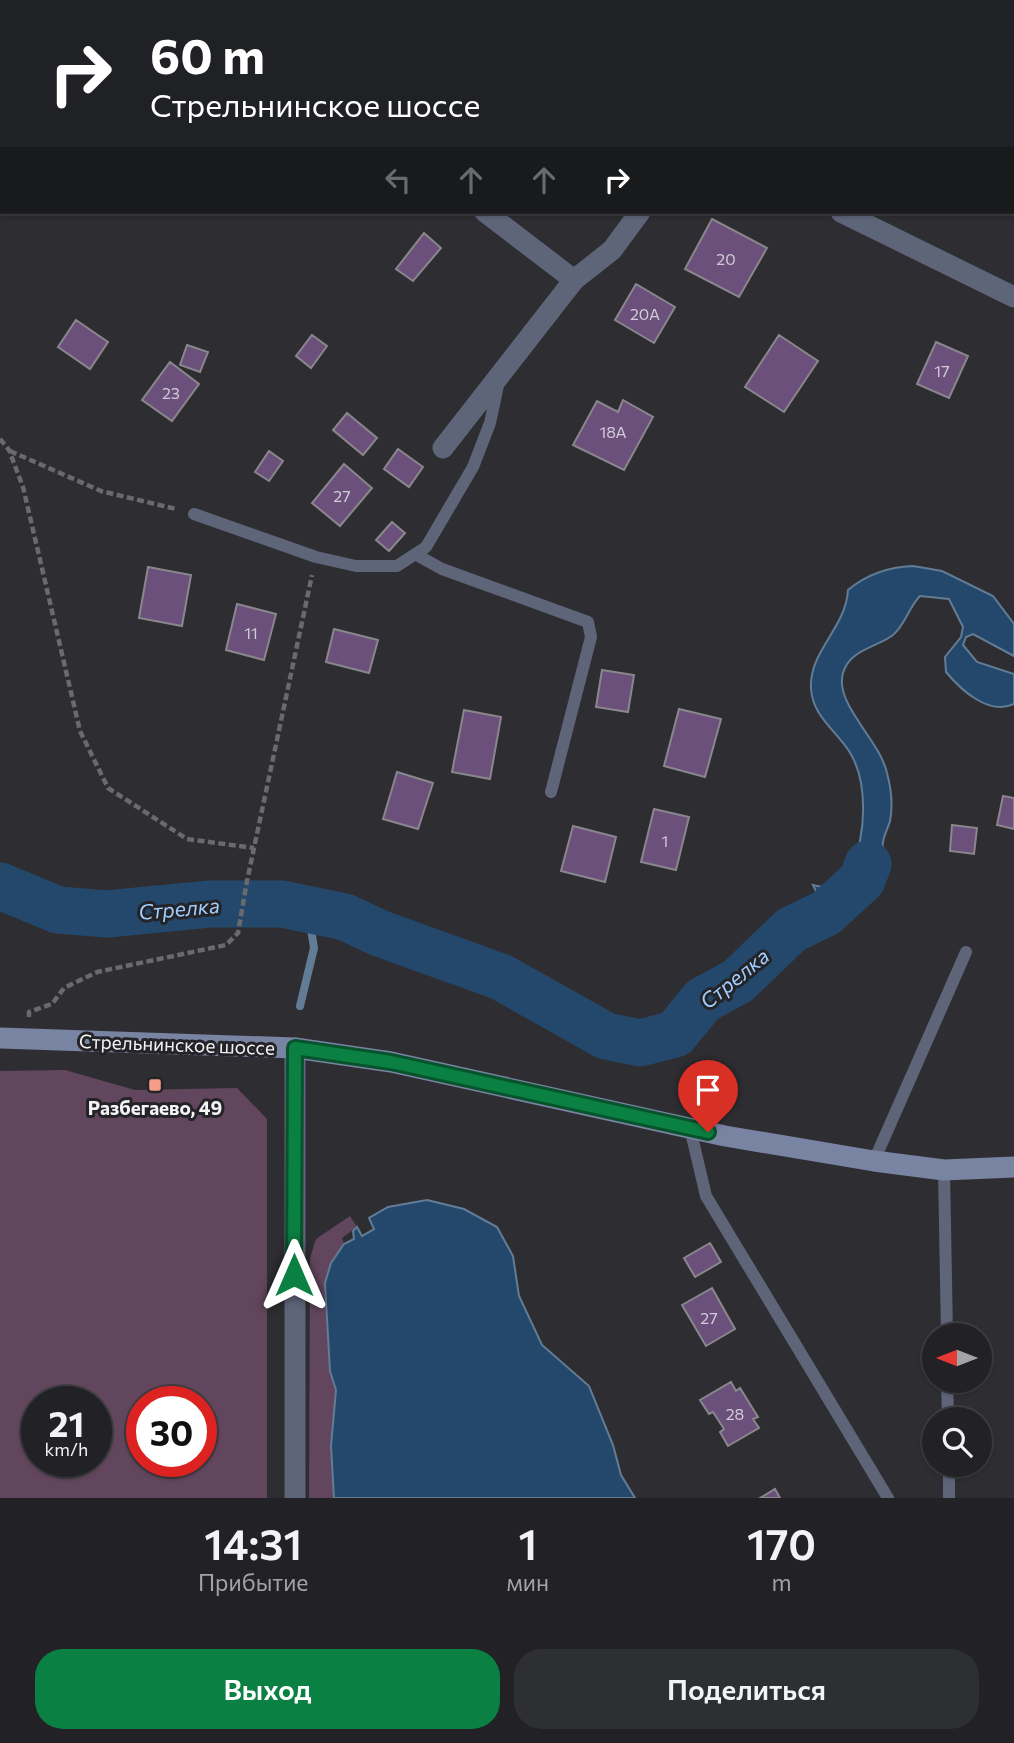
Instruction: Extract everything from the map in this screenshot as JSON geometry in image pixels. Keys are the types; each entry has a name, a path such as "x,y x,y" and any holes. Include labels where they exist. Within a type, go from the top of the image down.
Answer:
{"main road":[{"name":"Стрельнинское шоссе","path":"0,1038 295,1048 391,1062 690,1128 874,1161 944,1170 1014,1167"}],"street":[{"path":"487,214 571,284"},
{"path":"443,447 571,284 612,250 639,214"},
{"path":"845,214 1014,298"},
{"path":"295,1048 295,1498"}],"lane":[{"path":"194,514 316,557 356,566 397,566 426,547 473,467 490,423 500,374"},
{"path":"415,554 442,569 588,622 591,637 551,792"},
{"path":"874,1161 966,952"},
{"path":"690,1128 706,1196 888,1498"},
{"path":"944,1170 947,1323"},
{"path":"949,1477 949,1498"}],"path":[{"path":"0,439 9,450 23,487 80,731 108,788 187,839 254,848"},
{"path":"9,450 101,491 194,514"},
{"path":"29,1016 29,1012 51,1004 64,988 97,972 226,945 238,933 316,557"}],"shaded area":[{"path":"65,1070 135,1090 237,1088 267,1119 267,1498 0,1498 0,1071"},
{"path":"350,1216 357,1227 342,1238 344,1244 331,1263 330,1371 336,1390 331,1446 334,1498 309,1498 310,1258 316,1239"}],"water":[{"path":"913,566 942,571 993,596 1014,624 1014,656 973,634 966,637 963,645 977,662 1014,674 1014,704 995,707 985,704 959,686 946,672 945,657 961,637 963,627 949,599 920,596 893,635 857,654 846,665 842,685 845,697 883,760 890,785 891,809 883,842 882,870 878,880 860,908 834,930 813,885 836,886 848,875 860,841 862,793 860,778 849,751 815,706 811,688 812,675 821,651 841,616 848,590 879,572"},
{"path":"427,1200 464,1209 497,1227 513,1256 519,1296 542,1345 589,1386 613,1445 621,1475 635,1498 334,1498 331,1446 336,1390 330,1371 325,1283 331,1263 344,1244 354,1239 353,1231 357,1227 362,1236 374,1229 369,1218 388,1207"}],"building":[{"path":"712,219 767,248 739,297 685,269"},
{"path":"424,233 441,248 413,281 396,269"},
{"path":"636,284 675,307 654,343 615,320"},
{"path":"76,320 108,342 90,369 58,347"},
{"path":"312,335 327,346 311,368 296,356"},
{"path":"779,335 818,361 784,412 745,387"},
{"path":"936,342 968,356 949,398 917,384"},
{"path":"187,345 208,352 200,372 180,365"},
{"path":"170,362 199,384 172,421 142,400"},
{"path":"623,400 653,417 624,470 573,445 597,401 618,412"},
{"path":"347,413 377,438 363,455 333,430"},
{"path":"398,449 423,467 409,487 384,469"},
{"path":"269,451 283,461 269,481 255,472"},
{"path":"344,464 372,488 340,526 312,503"},
{"path":"392,522 405,533 389,551 376,540"},
{"path":"148,567 191,575 182,626 139,618"},
{"path":"237,604 276,614 264,660 226,650"},
{"path":"334,629 378,640 369,673 326,662"},
{"path":"602,670 634,675 628,712 596,707"},
{"path":"679,709 721,719 705,777 664,766"},
{"path":"464,710 501,717 490,779 452,772"},
{"path":"397,772 433,783 418,829 383,819"},
{"path":"1003,796 1014,798 1014,829 997,825"},
{"path":"654,809 689,817 676,870 641,862"},
{"path":"952,825 977,828 974,854 950,851"},
{"path":"573,826 616,837 605,882 561,871"},
{"path":"710,1243 721,1262 695,1277 684,1258"},
{"path":"712,1288 735,1329 706,1346 682,1305"},
{"path":"731,1382 736,1391 740,1388 758,1417 753,1419 759,1428 728,1446 720,1432 724,1429 713,1412 709,1414 700,1400"},
{"path":"775,1489 780,1498 760,1498"}],"waterway":[{"name":"Стрелка","path":"0,886 58,910 107,914 210,904 282,904 345,917 379,933 501,977 606,1036 640,1043 675,1034 703,1000 738,981 791,930 826,913 862,880 868,864"},
{"path":"298,906 311,929 314,948 300,1006"}],"place":[{"name":"Разбегаево, 49","path":"155,1085"}],"route":[{"path":"294,1275 295,1048 391,1062 708,1132"}]}
